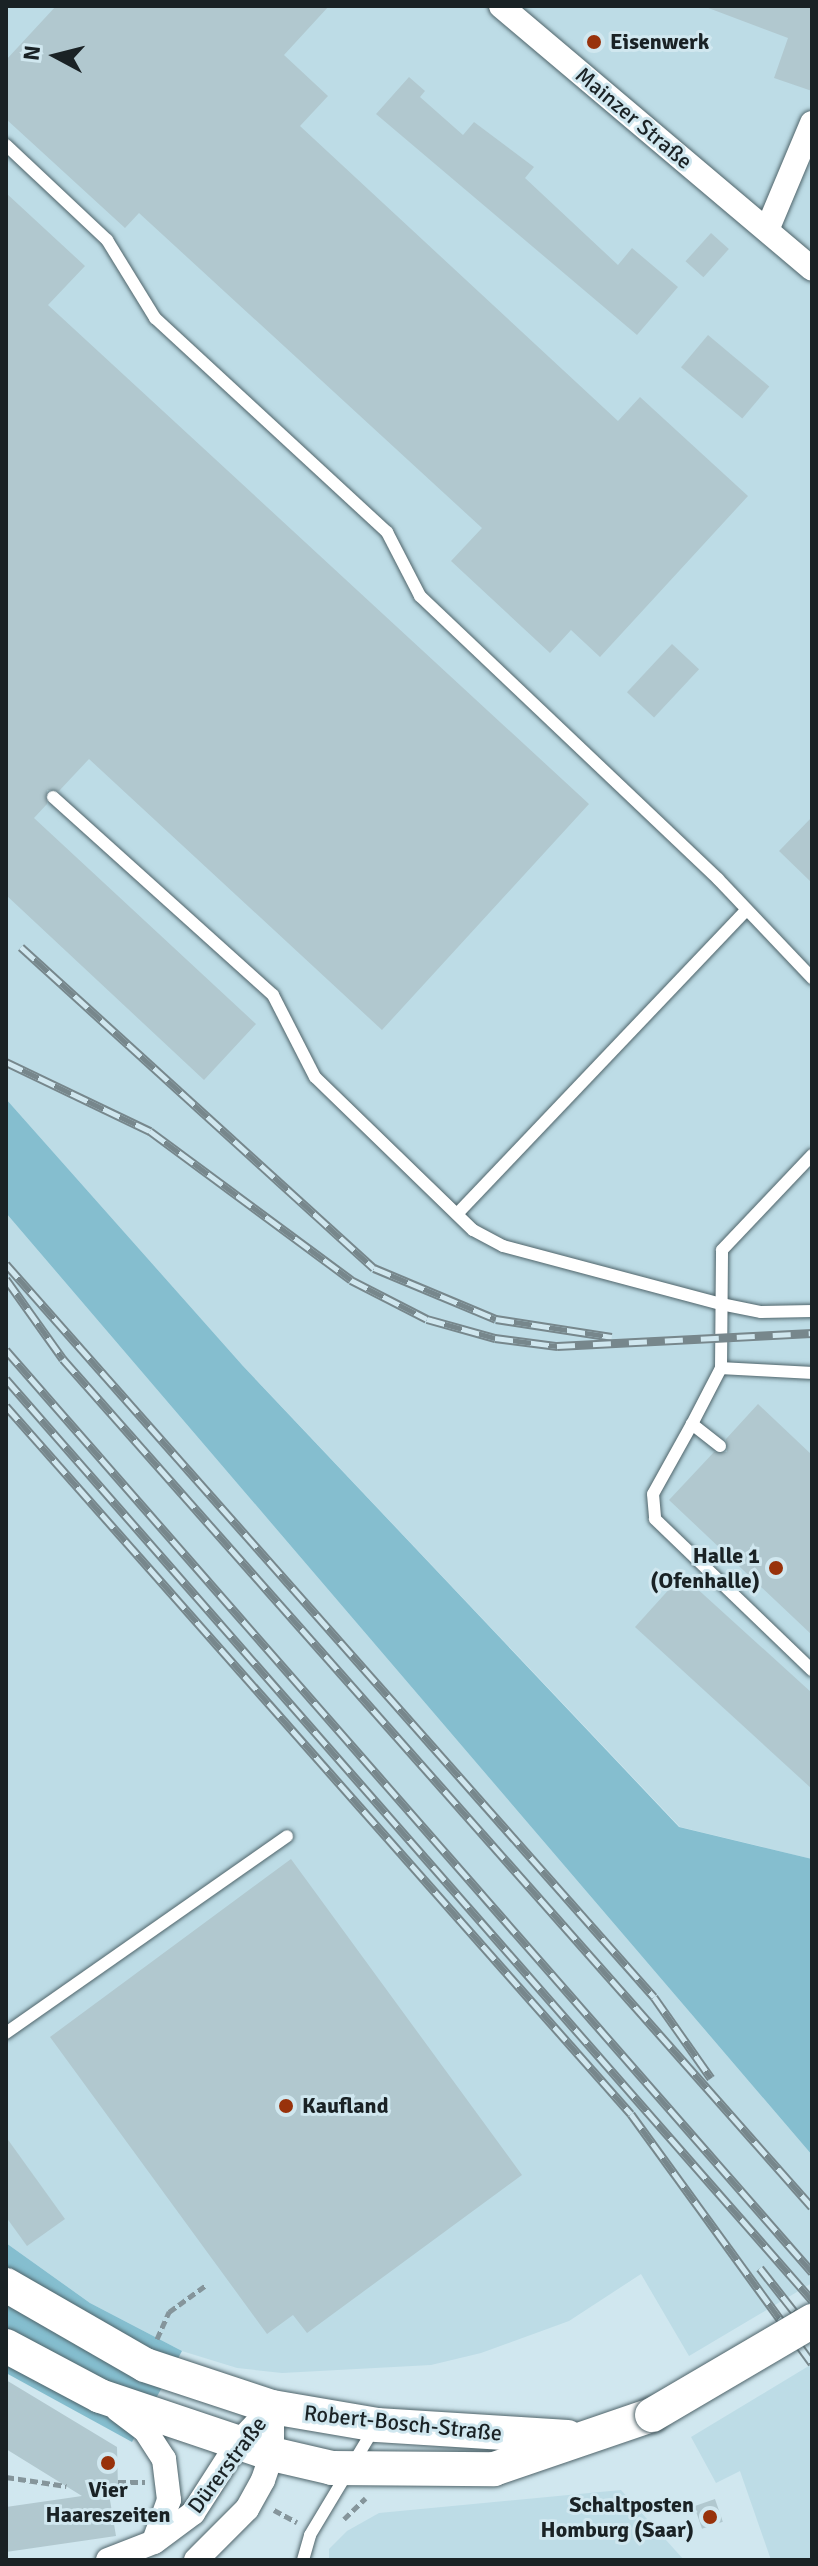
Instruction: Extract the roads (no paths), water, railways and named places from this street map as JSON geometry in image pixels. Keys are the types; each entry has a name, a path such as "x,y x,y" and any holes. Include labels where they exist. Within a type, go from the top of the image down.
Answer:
{"main road":[{"name":"Robert-Bosch-Straße","path":"6,2285 97,2341 145,2365 272,2407 377,2425 588,2437"},
{"name":"Robert-Bosch-Straße","path":"6,2346 100,2396 272,2454 348,2469 494,2469 652,2415 812,2321"}],"street":[{"name":"Mainzer Straße","path":"501,6 812,269"},
{"path":"767,230 812,123"},
{"path":"100,2396 145,2430 164,2459 169,2500 157,2551"},
{"name":"Dürerstraße","path":"119,2558 157,2551 175,2528 193,2513 238,2443 272,2407"},
{"name":"Dürerstraße","path":"196,2560 247,2509 272,2454 272,2407"}],"lane":[{"path":"6,145 107,240 155,318 387,532 420,596 746,910 812,978"},
{"path":"53,797 273,995 315,1077 457,1214 503,1246 721,1304 761,1312 812,1311"},
{"path":"457,1214 746,910"},
{"path":"812,1155 722,1250 721,1368 653,1494 655,1519 812,1670"},
{"path":"721,1368 812,1373"},
{"path":"692,1424 720,1446"},
{"path":"6,2033 287,1836"},
{"path":"303,2560 348,2469 377,2425"}],"railway":[{"path":"21,947 374,1268 496,1319 612,1337"},
{"path":"6,1062 150,1131 351,1280 427,1319 495,1338 557,1346 812,1333"},
{"path":"6,1264 654,1997 711,2078"},
{"path":"6,1279 63,1359 812,2207"},
{"path":"6,1350 812,2272"},
{"path":"6,1379 812,2300"},
{"path":"6,1406 631,2114 812,2363"},
{"path":"760,2268 812,2334"}],"place":[{"name":"Eisenwerk","path":"594,42"},
{"name":"Halle 1 (Ofenhalle)","path":"776,1568"},
{"name":"Kaufland","path":"286,2106"},
{"name":"Vier Haareszeiten","path":"108,2463"},
{"name":"Schaltposten Homburg (Saar)","path":"710,2517"}]}
